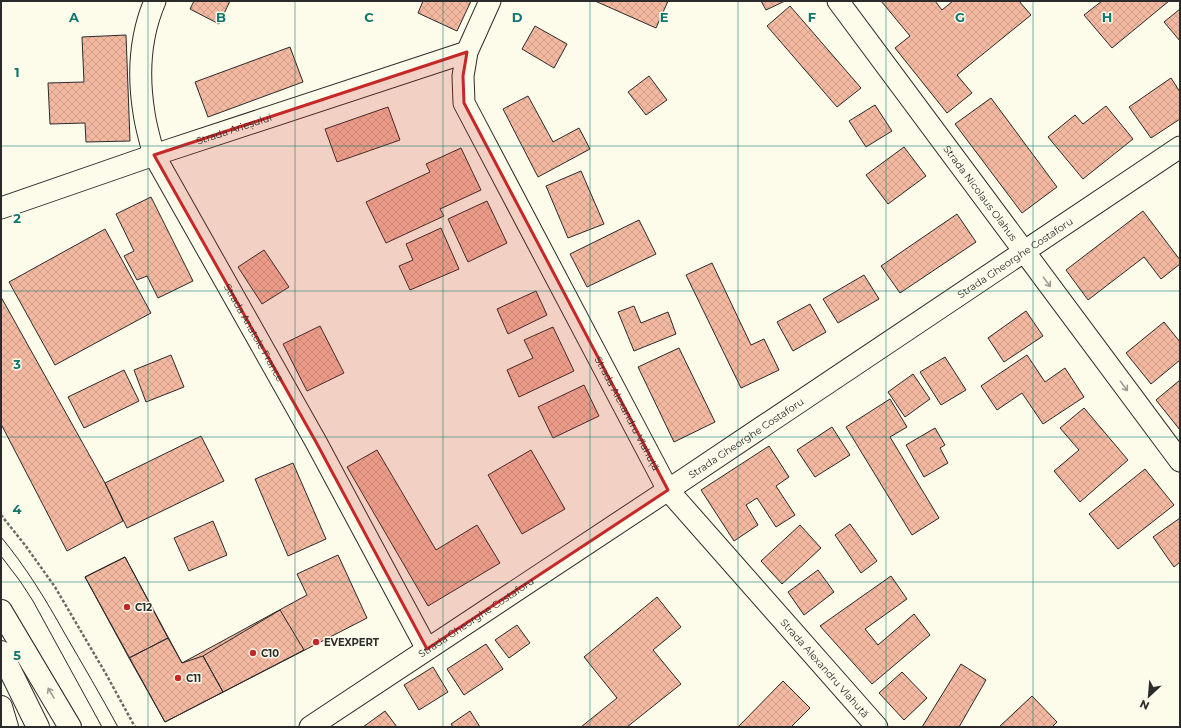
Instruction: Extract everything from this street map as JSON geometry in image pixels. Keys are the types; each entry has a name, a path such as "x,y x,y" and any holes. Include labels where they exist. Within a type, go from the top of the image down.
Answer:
{"main road":[{"path":"1,611 70,727"},
{"path":"1,652 38,727"},
{"path":"1,707 7,727"}],"street":[{"name":"Strada Anatole France","path":"155,1 150,12 144,39 140,76 144,114 154,155 312,435 427,649"},
{"name":"Strada Alexandru Vlahuță","path":"490,1 467,52 463,76 464,103 668,490 877,727"},
{"name":"Strada Nicolaus Olahus","path":"838,1 1180,461"},
{"name":"Strada Arieșului","path":"1,208 154,155 467,52"},
{"name":"Strada Gheorghe Costaforu","path":"310,727 668,490 1180,147"}],"path":[{"path":"1,515 25,544 55,587 135,727"}],"highlighted area":[{"path":"467,52 463,76 464,103 668,490 427,649 316,442 154,155"}],"building":[{"path":"194,1 230,1 219,24 190,9"},
{"path":"423,1 471,1 457,31 418,13"},
{"path":"595,1 668,1 656,28"},
{"path":"761,1 785,1 766,10"},
{"path":"881,1 935,1 942,10 953,1 1019,1 1031,15 957,75 972,93 947,113 895,48 910,36"},
{"path":"1102,1 1169,1 1112,48 1084,15"},
{"path":"790,6 861,88 837,107 767,26"},
{"path":"1180,9 1180,41 1164,22"},
{"path":"535,26 567,44 554,68 522,49"},
{"path":"126,35 130,141 86,142 85,123 50,124 48,83 84,82 82,37"},
{"path":"290,47 303,82 208,117 195,82"},
{"path":"649,76 667,100 646,115 628,92"},
{"path":"1171,78 1180,92 1180,119 1151,138 1129,107"},
{"path":"528,96 553,142 579,128 590,149 538,177 503,109"},
{"path":"991,98 1057,187 1022,213 955,124"},
{"path":"875,105 892,131 866,147 849,121"},
{"path":"1106,106 1133,139 1083,179 1048,137 1075,115 1083,124"},
{"path":"388,107 400,140 337,162 325,129"},
{"path":"904,147 926,176 888,204 866,175"},
{"path":"461,148 481,190 440,209 444,216 386,243 366,202 430,172 426,164"},
{"path":"581,171 604,224 568,238 546,186"},
{"path":"151,197 193,281 158,298 147,276 137,280 124,256 134,251 116,214"},
{"path":"487,201 507,243 468,262 448,219"},
{"path":"1143,211 1180,260 1180,264 1161,279 1144,257 1088,300 1066,270"},
{"path":"957,214 976,242 900,293 881,266"},
{"path":"639,220 656,254 587,287 570,254"},
{"path":"441,228 459,269 410,290 399,266 413,260 406,244"},
{"path":"105,229 151,313 55,365 9,282"},
{"path":"264,250 289,287 262,304 238,267"},
{"path":"712,263 751,345 764,339 779,370 741,388 686,275"},
{"path":"864,275 879,299 838,323 823,299"},
{"path":"536,291 547,315 508,334 497,309"},
{"path":"1,297 105,483 123,521 67,551 1,424"},
{"path":"810,304 826,332 793,351 777,322"},
{"path":"634,306 641,323 668,312 676,334 634,351 618,312"},
{"path":"1026,311 1043,336 1004,362 988,338"},
{"path":"1164,322 1180,342 1180,360 1151,384 1126,353"},
{"path":"320,326 344,373 307,391 283,344"},
{"path":"553,327 574,371 519,397 507,370 533,358 524,340"},
{"path":"679,348 715,422 674,442 638,367"},
{"path":"171,355 184,387 146,402 134,370"},
{"path":"1027,355 1045,382 1065,368 1084,397 1043,424 1022,393 997,410 981,386"},
{"path":"945,357 966,390 941,405 920,372"},
{"path":"124,370 139,401 84,428 68,397"},
{"path":"913,374 930,399 905,417 888,392"},
{"path":"1180,380 1180,430 1156,400"},
{"path":"584,385 599,416 553,438 538,407"},
{"path":"890,399 907,427 890,437 939,518 912,535 846,427"},
{"path":"1084,408 1128,460 1080,502 1054,471 1079,450 1060,428"},
{"path":"832,427 850,455 815,477 797,450"},
{"path":"935,428 945,445 940,448 948,463 924,477 906,445"},
{"path":"201,436 224,481 127,528 105,483"},
{"path":"769,446 789,477 776,486 795,515 776,527 757,498 746,505 758,525 734,541 701,490"},
{"path":"377,450 436,550 477,525 500,563 428,606 347,467"},
{"path":"531,450 565,509 522,534 488,475"},
{"path":"293,463 326,539 288,556 255,479"},
{"path":"1145,469 1174,505 1118,549 1089,514"},
{"path":"1180,518 1180,562 1174,567 1153,537"},
{"path":"213,521 227,555 189,571 174,538"},
{"path":"850,524 877,561 861,573 835,535"},
{"path":"800,525 821,548 782,584 761,561"},
{"path":"338,555 367,618 165,722 85,577 125,557 182,663 307,595 297,574"},
{"name":"C12","path":"125,557 168,638 129,658 85,577"},
{"path":"818,570 834,592 804,615 788,592"},
{"path":"891,576 907,599 865,629 878,645 914,614 930,635 872,684 820,626"},
{"path":"657,597 681,627 653,650 681,684 627,727 581,727 617,698 584,657"},
{"name":"C10","path":"280,610 304,650 223,692 203,656"},
{"path":"517,625 530,643 509,658 495,640"},
{"name":"C11","path":"168,638 182,663 203,656 223,692 165,722 129,658"},
{"path":"486,644 503,669 464,695 447,669"},
{"path":"961,664 986,680 959,727 922,727"},
{"path":"433,667 448,692 419,710 404,685"},
{"path":"902,672 927,698 904,720 879,693"},
{"path":"783,681 810,708 791,727 738,727"},
{"path":"1032,696 1057,722 1052,727 999,727"},
{"path":"385,711 397,727 363,727"},
{"path":"470,711 480,727 453,727 451,724"}],"tram line":[{"path":"1,537 19,560 43,596 118,727"},
{"path":"1,556 33,601 102,727"}],"place":[{"name":"C12","path":"127,607"},
{"name":"EVEXPERT","path":"316,642"},
{"name":"C10","path":"253,653"},
{"name":"C11","path":"178,678"}]}
